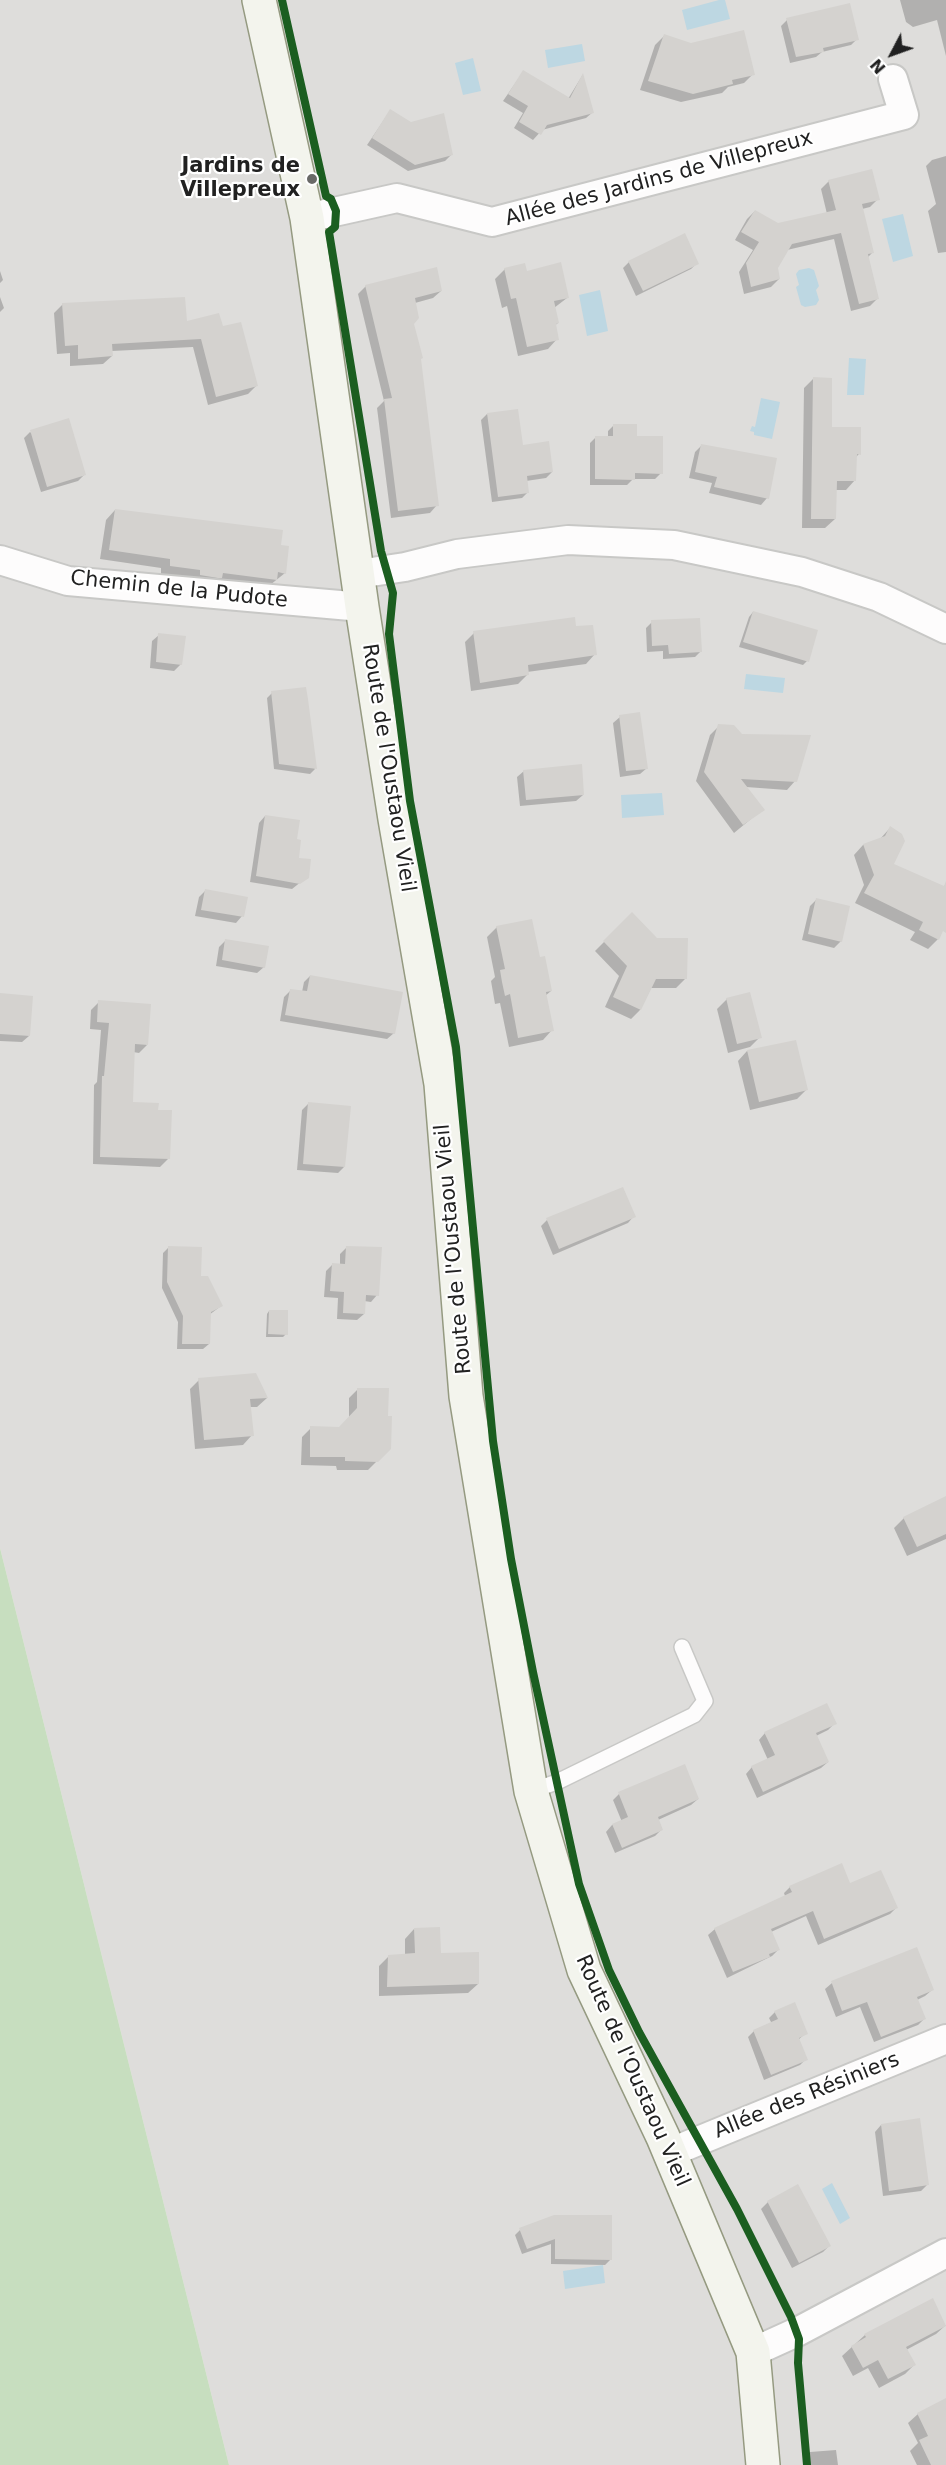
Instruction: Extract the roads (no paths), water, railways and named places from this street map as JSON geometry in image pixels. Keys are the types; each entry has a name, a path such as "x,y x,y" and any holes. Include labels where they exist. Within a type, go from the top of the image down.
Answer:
{"street":[{"name":"Route de l'Oustaou Vieil","path":"259,0 307,218 362,607 395,819 441,1084 466,1396 531,1791 584,1970 669,2153 753,2352 763,2465"},
{"name":"Allée des Jardins de Villepreux","path":"307,218 397,198 492,222 904,115 893,79"},
{"path":"358,574 405,567 457,554 568,540 674,545 802,572 879,597 946,628"},
{"name":"Chemin de la Pudote","path":"0,560 68,581 362,607"},
{"name":"Allée des Résiniers","path":"669,2153 946,2039"},
{"path":"753,2352 797,2332 946,2253"}],"lane":[{"path":"531,1791 557,1782 694,1715 705,1701 682,1647"}],"water":[{"path":"725,0 730,19 687,30 682,10"},
{"path":"582,44 585,61 548,68 545,50"},
{"path":"473,58 481,91 463,95 455,63"},
{"path":"903,214 913,256 893,262 882,219"},
{"path":"809,268 814,270 819,286 816,290 819,300 816,305 805,307 801,305 796,287 799,285 796,274 799,270"},
{"path":"600,290 608,331 587,336 579,295"},
{"path":"849,358 866,359 864,395 847,395"},
{"path":"761,398 780,402 772,439 754,435 754,432 750,431 752,426 755,427"},
{"path":"746,674 785,678 783,693 744,689"},
{"path":"662,793 664,815 622,818 621,795"},
{"path":"832,2183 850,2218 840,2224 822,2189"},
{"path":"603,2265 605,2283 565,2289 563,2271"}],"place":[{"name":"Jardins de Villepreux","path":"312,179"}]}
